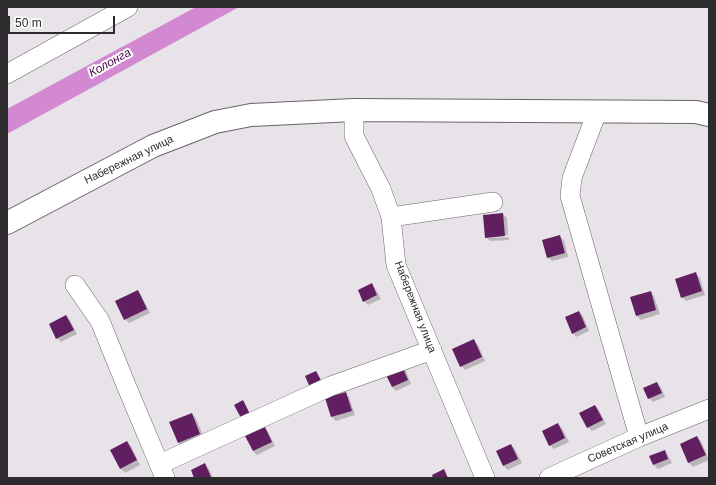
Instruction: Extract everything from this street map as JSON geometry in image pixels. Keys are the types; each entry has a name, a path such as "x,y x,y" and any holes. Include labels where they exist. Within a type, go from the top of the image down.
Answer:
{"highway":[{"name":"Набережная улица","path":"7,223 153,146 215,122 251,115 354,110 696,112 709,115"}],"street":[{"path":"7,74 128,7"},
{"name":"Набережная улица","path":"354,110 354,136 381,189 391,217 396,265 485,478"},
{"path":"597,112 572,178 570,196 639,437"},
{"path":"391,217 493,202"},
{"path":"75,285 100,321 162,471 331,386 432,350"},
{"name":"Советская улица","path":"548,478 639,437 709,409"}],"water":[{"name":"Колонга","path":"196,7 239,7 7,134 7,109"}],"building":[{"path":"503,213 505,236 485,238 483,215"},
{"path":"560,235 565,253 547,258 542,240"},
{"path":"696,272 702,291 681,298 675,279"},
{"path":"372,283 377,295 363,302 358,290"},
{"path":"138,290 147,309 124,320 115,301"},
{"path":"651,291 656,310 636,316 630,297"},
{"path":"579,311 586,327 572,334 565,317"},
{"path":"66,315 74,330 56,339 49,324"},
{"path":"474,339 482,357 460,367 452,349"},
{"path":"402,366 408,380 392,387 385,373"},
{"path":"316,371 323,384 311,390 305,376"},
{"path":"657,382 662,393 648,399 643,388"},
{"path":"346,392 352,411 331,417 325,398"},
{"path":"243,400 250,414 241,418 234,405"},
{"path":"595,405 603,420 587,428 579,413"},
{"path":"192,413 200,434 178,443 169,422"},
{"path":"558,423 565,438 549,446 542,431"},
{"path":"265,427 272,442 253,451 245,436"},
{"path":"697,436 706,455 688,463 680,444"},
{"path":"127,441 137,460 120,469 110,450"},
{"path":"511,444 518,459 503,466 496,451"},
{"path":"665,450 668,459 653,465 649,456"},
{"path":"205,463 211,477 194,478 191,470"},
{"path":"444,469 448,478 433,478 432,475"}]}
